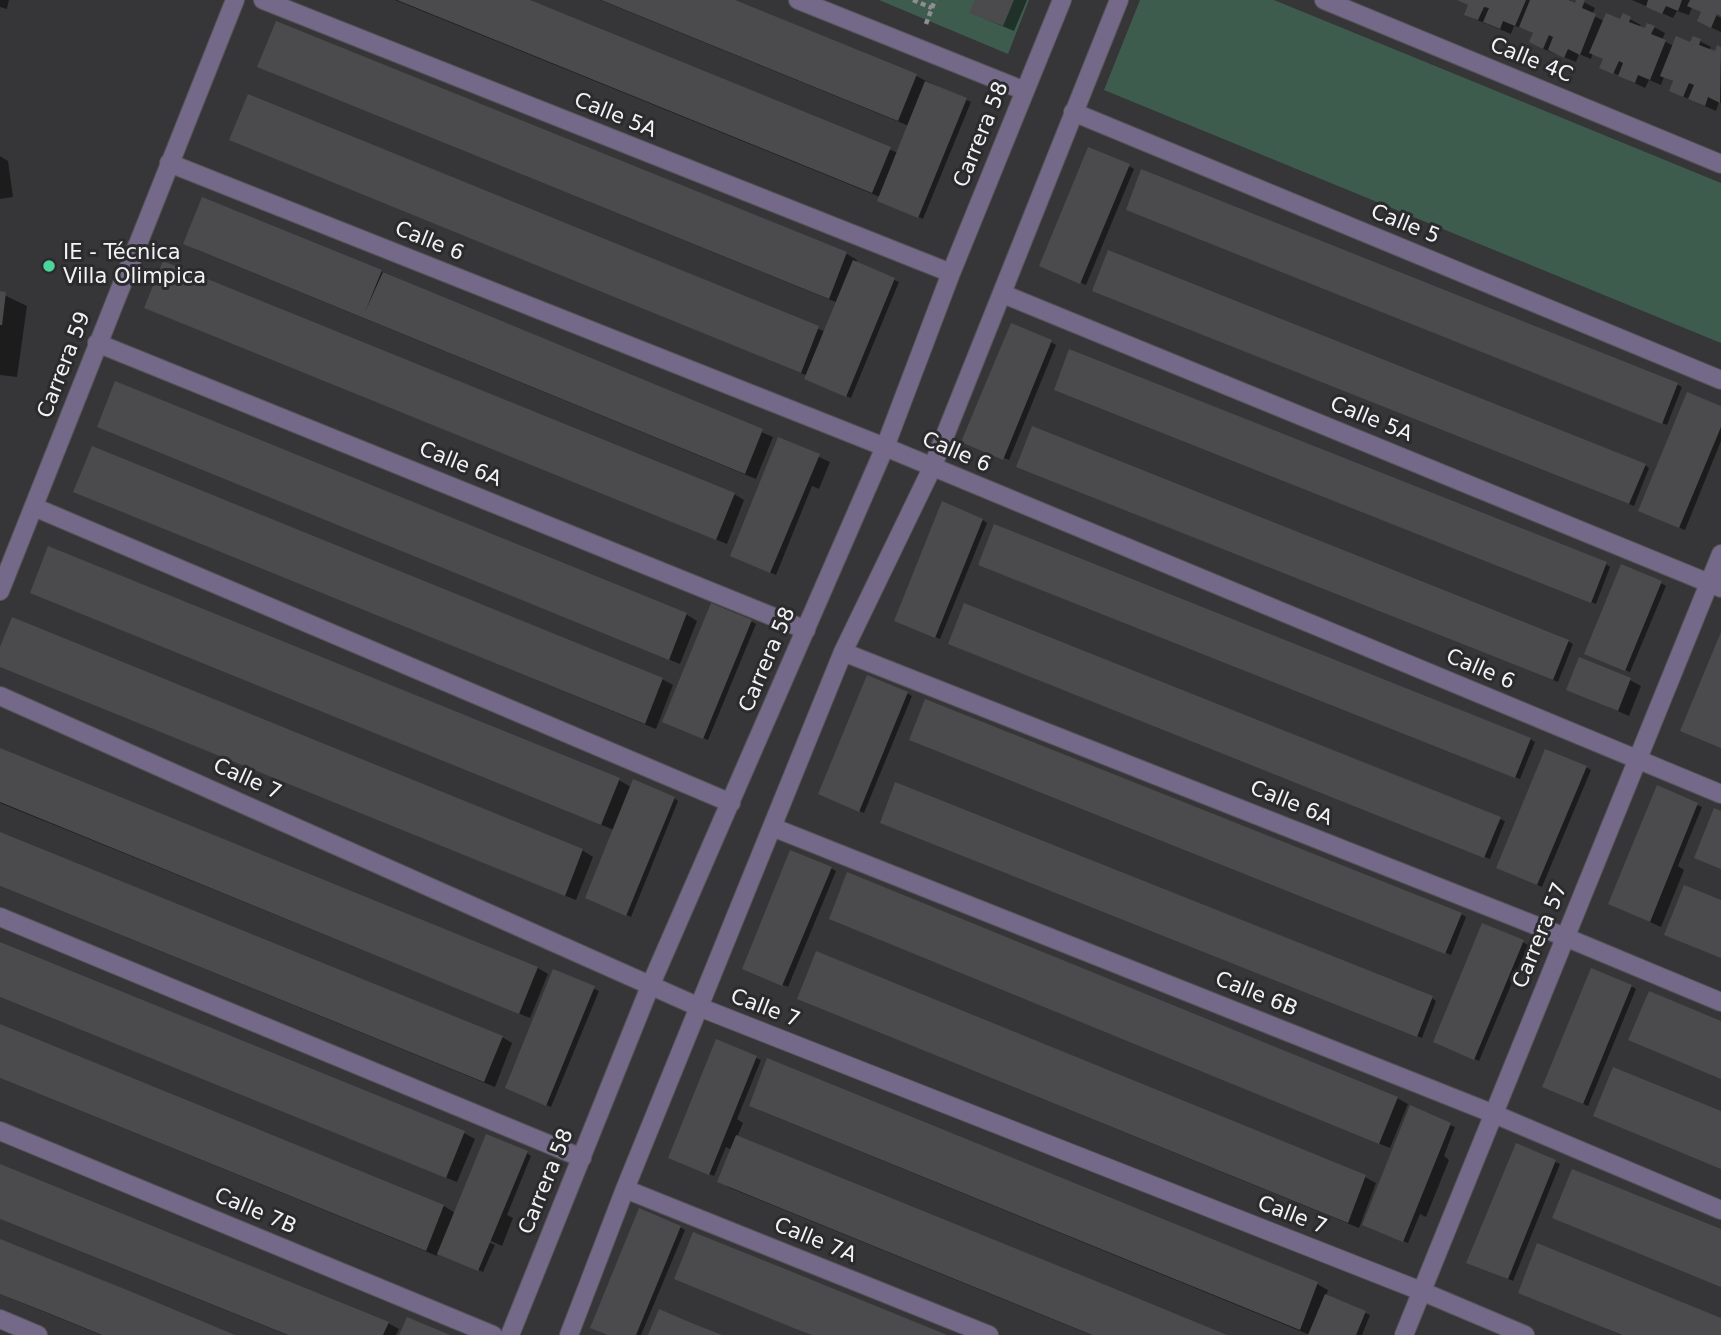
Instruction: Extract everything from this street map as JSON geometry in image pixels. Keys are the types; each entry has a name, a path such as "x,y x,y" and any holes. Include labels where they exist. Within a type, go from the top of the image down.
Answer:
{"street":[{"name":"Carrera 59","path":"0,591 235,0"},
{"name":"Calle 5A","path":"263,0 951,273"},
{"path":"798,0 1025,90"},
{"name":"Carrera 58","path":"510,1335 652,984 885,447 951,273 1062,0"},
{"path":"569,1335 625,1189 843,652 932,468 1119,0"},
{"name":"Calle 4C","path":"1324,0 1721,164"},
{"name":"Calle 5","path":"1073,112 1721,380"},
{"name":"Calle 6","path":"169,163 885,447 1721,793"},
{"name":"Calle 5A","path":"1003,294 1715,586"},
{"name":"Calle 6A","path":"97,343 806,630"},
{"path":"34,507 731,803"},
{"name":"Carrera 57","path":"1404,1335 1637,760 1715,586 1721,554"},
{"name":"Calle 6A","path":"843,652 1565,937 1721,1002"},
{"name":"Calle 7","path":"0,696 699,1007 1525,1335"},
{"name":"Calle 6B","path":"772,827 1494,1114 1721,1210"},
{"path":"0,917 582,1158"},
{"name":"Calle 7B","path":"0,1130 493,1335"},
{"name":"Calle 7A","path":"625,1189 989,1335"},
{"path":"0,1319 38,1335"}],"path":[{"path":"913,0 932,8"}],"green space":[{"path":"879,0 1029,0 1008,54"},
{"path":"1140,0 1274,0 1721,183 1721,343 1104,90"}],"building":[{"path":"397,0 530,0 891,147 872,193"},
{"path":"601,0 735,0 917,74 898,121"},
{"path":"975,0 1014,0 1003,26 969,13"},
{"path":"1457,0 1526,0 1515,26 1503,21 1500,29 1483,22 1489,8 1484,7 1478,20 1464,15 1468,5"},
{"path":"1530,0 1569,0 1575,3 1576,0 1585,0 1582,8 1596,14 1580,55 1568,49 1564,58 1548,50 1553,37 1549,35 1543,49 1529,42 1533,33 1519,27"},
{"path":"1648,0 1682,0 1678,11 1666,6 1662,14 1646,7"},
{"path":"1690,0 1721,0 1721,16 1717,14 1711,28 1697,21 1701,12 1687,6"},
{"path":"1606,13 1620,19 1623,13 1631,17 1629,22 1645,28 1647,23 1655,26 1651,34 1666,40 1650,80 1638,75 1635,83 1618,76 1623,63 1619,61 1613,74 1599,68 1603,59 1589,53"},
{"path":"276,21 847,252 829,299 257,67"},
{"path":"1676,36 1690,42 1693,36 1701,39 1699,45 1715,51 1717,45 1721,47 1720,103 1708,97 1705,106 1688,99 1694,85 1689,83 1683,97 1669,91 1673,81 1660,76"},
{"path":"925,81 967,98 918,218 877,201"},
{"path":"248,94 819,326 801,373 229,140"},
{"path":"1088,147 1130,164 1080,284 1039,266"},
{"path":"1141,169 1678,383 1662,424 1126,210"},
{"path":"202,197 382,270 365,312 383,272 763,429 745,474 183,244"},
{"path":"1108,250 1646,464 1629,504 1092,291"},
{"path":"853,260 895,278 846,397 804,379"},
{"path":"163,261 735,493 716,540 144,308"},
{"path":"0,291 6,292 2,325 0,325"},
{"path":"1011,323 1052,340 1003,460 961,442"},
{"path":"1069,349 1607,562 1591,603 1054,390"},
{"path":"115,381 687,613 669,660 97,427"},
{"path":"1687,392 1721,406 1721,427 1679,528 1638,511"},
{"path":"1032,426 1569,640 1553,680 1016,467"},
{"path":"778,437 820,454 770,573 730,556"},
{"path":"92,446 663,678 645,724 73,492"},
{"path":"942,501 983,519 935,638 894,621"},
{"path":"994,524 1531,738 1515,778 978,565"},
{"path":"48,546 620,778 601,825 30,593"},
{"path":"1621,564 1662,581 1625,671 1584,654"},
{"path":"711,603 752,620 703,739 662,722"},
{"path":"964,603 1501,817 1484,858 948,644"},
{"path":"12,617 583,849 565,896 0,667 0,647"},
{"path":"1721,632 1721,748 1680,731"},
{"path":"1579,657 1631,678 1618,711 1566,690"},
{"path":"867,675 908,692 859,812 818,794"},
{"path":"925,699 1462,913 1445,954 909,740"},
{"path":"0,748 538,967 519,1014 0,802"},
{"path":"1545,749 1587,766 1537,885 1496,868"},
{"path":"633,779 675,797 626,916 585,898"},
{"path":"895,782 1433,996 1417,1037 880,823"},
{"path":"1657,785 1698,803 1650,922 1608,904"},
{"path":"1714,808 1721,811 1721,869 1694,858"},
{"path":"0,832 503,1036 484,1082 0,886"},
{"path":"790,850 832,867 782,986 742,969"},
{"path":"847,872 1398,1097 1379,1144 829,919"},
{"path":"1684,885 1721,900 1721,958 1664,935"},
{"path":"1482,923 1524,940 1474,1060 1433,1042"},
{"path":"0,942 465,1131 446,1178 0,997"},
{"path":"816,951 1366,1175 1348,1223 797,999"},
{"path":"1591,968 1632,985 1583,1104 1542,1087"},
{"path":"553,969 595,986 546,1106 505,1088"},
{"path":"1649,991 1721,1021 1721,1079 1628,1040"},
{"path":"0,1024 444,1205 426,1251 0,1078"},
{"path":"716,1039 757,1056 709,1175 668,1158"},
{"path":"767,1058 1318,1282 1300,1330 749,1106"},
{"path":"1613,1067 1721,1111 1721,1169 1593,1116"},
{"path":"1410,1105 1451,1123 1403,1242 1362,1225"},
{"path":"486,1134 528,1151 478,1271 437,1254"},
{"path":"736,1135 1227,1335 1092,1335 717,1182"},
{"path":"1516,1143 1556,1160 1508,1279 1466,1263"},
{"path":"0,1164 389,1322 383,1335 288,1335 0,1219"},
{"path":"1572,1169 1721,1229 1721,1287 1552,1218"},
{"path":"639,1208 681,1226 636,1335 608,1335 590,1328"},
{"path":"693,1232 947,1335 812,1335 796,1329 674,1279"},
{"path":"0,1239 235,1335 102,1335 0,1294"},
{"path":"1537,1243 1721,1318 1721,1335 1622,1335 1518,1293"},
{"path":"1325,1294 1366,1311 1356,1335 1308,1335"},
{"path":"659,1309 689,1322 722,1335 648,1335"},
{"path":"407,1317 450,1335 399,1335"}],"place":[{"name":"IE - Técnica Villa Olimpica","path":"49,266"}]}
